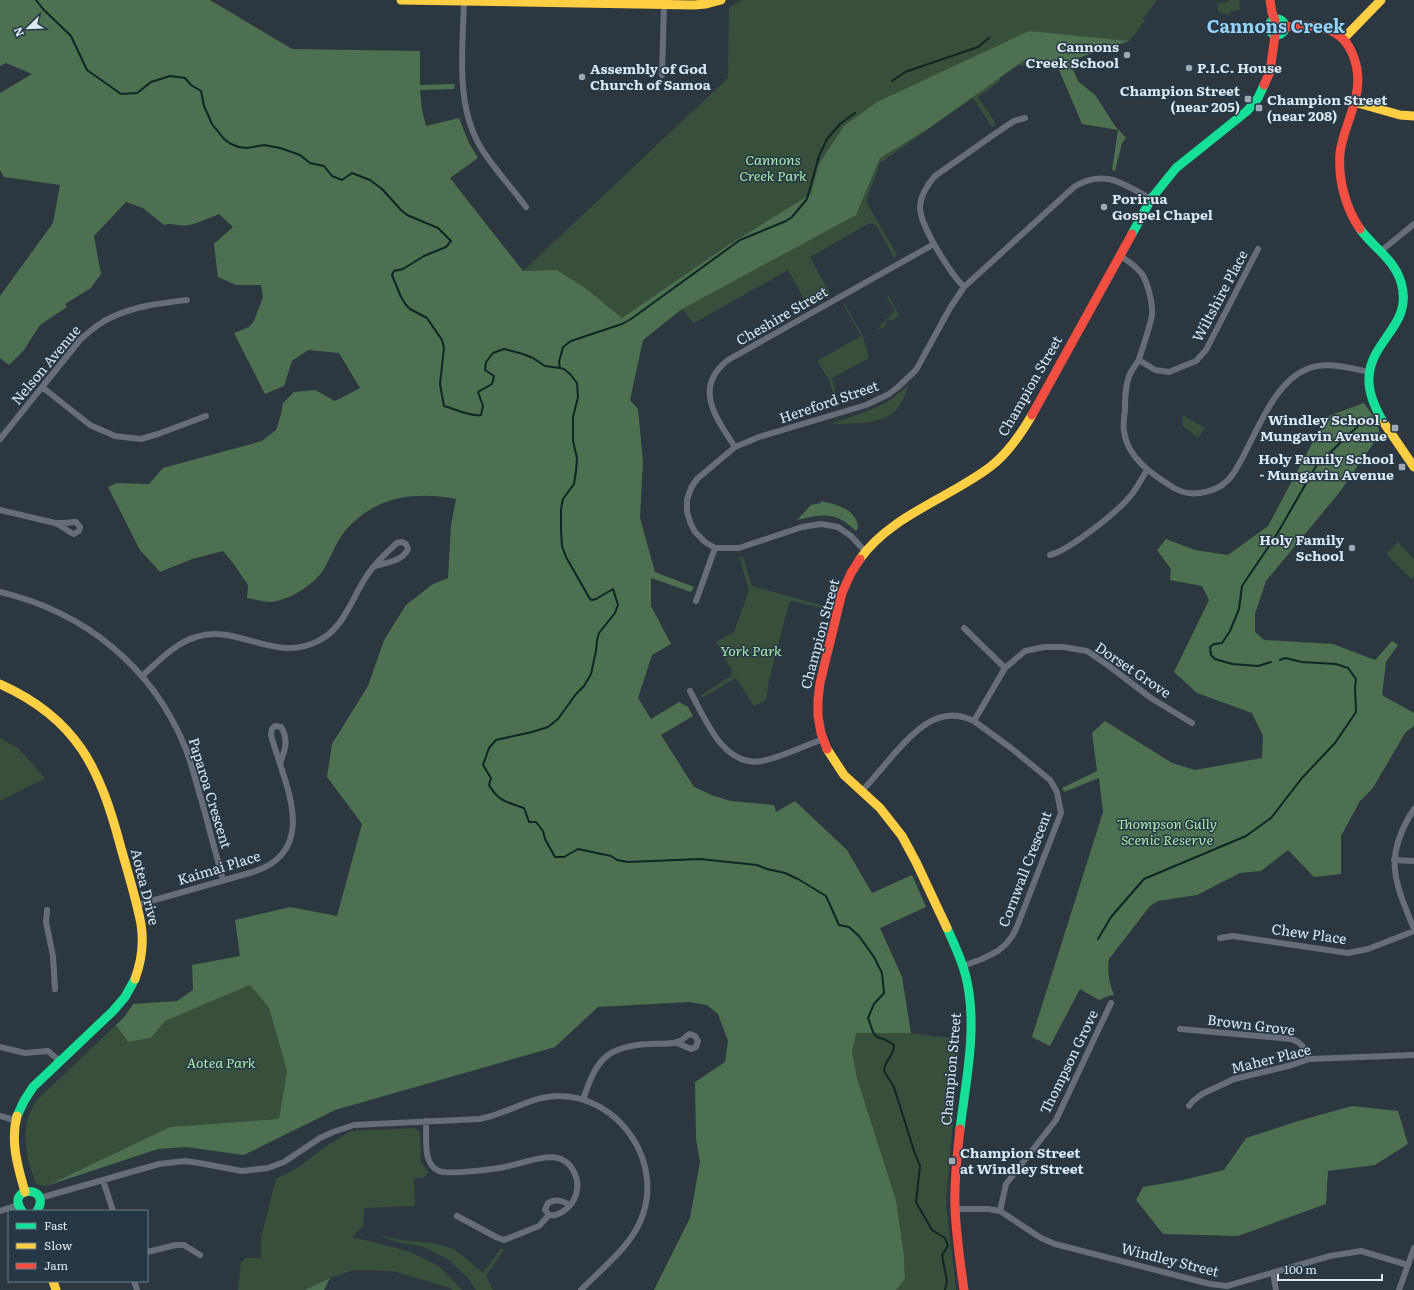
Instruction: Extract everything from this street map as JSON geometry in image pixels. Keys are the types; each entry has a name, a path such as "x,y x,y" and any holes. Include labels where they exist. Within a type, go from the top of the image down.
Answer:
{"main road":[{"path":"401,0 637,2 664,4 706,4 722,0"},
{"path":"1270,0 1274,20"},
{"path":"1344,38 1381,0"},
{"path":"1274,20 1280,20 1284,27 1282,33 1275,35 1271,33 1269,28 1270,23 1274,20"},
{"path":"1284,27 1314,25 1336,33 1344,38 1353,54 1359,72 1358,91 1341,150 1341,182 1349,210 1355,220 1366,235 1392,263 1400,278 1403,290 1403,303 1398,323 1377,352 1369,372 1369,383 1376,410 1414,467"},
{"name":"Champion Street","path":"964,1290 954,1209 955,1179 971,1018 971,1002 963,966 956,948 903,838 878,805 839,769 832,760 823,739 820,725 817,703 820,679 843,592 851,573 865,551 888,530 977,476 1008,450 1028,420 1151,199 1176,168 1247,111 1258,98 1270,72 1275,35"},
{"path":"1354,102 1400,115 1414,116"},
{"name":"Aotea Drive","path":"0,684 22,695 46,711 68,732 82,750 98,776 106,797 137,905 142,934 142,951 137,972 118,1008 28,1094 14,1120 14,1145 25,1192"},
{"path":"20,1208 20,1196 25,1192 32,1191 40,1198 41,1205 38,1210"}],"street":[{"path":"464,1 462,87 469,123 486,156 526,207"},
{"path":"662,75 664,4"},
{"path":"964,287 949,269 934,244 924,222 920,207 923,194 927,185 935,176 998,132 1014,122 1025,118"},
{"name":"Hereford Street","path":"715,548 705,542 695,532 687,512 687,500 691,488 697,479 735,447 759,438 866,405 889,394 916,370 950,308 964,287 1074,187 1090,179 1110,178 1151,199"},
{"path":"1381,251 1414,224"},
{"name":"Cheshire Street","path":"735,447 715,415 710,400 710,386 713,376 720,366 934,244"},
{"name":"Wiltshire Place","path":"1138,360 1155,370 1169,372 1196,361 1206,350 1258,249"},
{"path":"1119,255 1137,268 1144,276 1150,295 1152,316 1138,360 1129,374 1125,400 1124,432 1131,452 1147,470 1176,489 1190,494 1208,492 1221,485 1233,474 1270,406 1286,384 1294,376 1306,369 1321,365 1351,368 1369,372"},
{"name":"Nelson Avenue","path":"0,439 80,340 94,327 109,318 126,311 148,305 187,300"},
{"path":"42,387 90,425 114,436 141,439 206,416"},
{"path":"1050,555 1060,552 1119,507 1132,494 1147,470"},
{"path":"0,510 55,523"},
{"path":"696,601 715,548 738,548 802,527 822,524 838,527 851,536 865,551"},
{"path":"142,676 184,642 204,634 229,635 277,648 300,647 321,640 337,626 373,566 397,543 402,542 406,544 408,549 406,554 398,560 384,562 373,566"},
{"name":"Paparoa Crescent","path":"0,592 36,602 78,622 118,652 142,676 168,712 185,746 223,880"},
{"path":"964,628 1005,668"},
{"name":"Dorset Grove","path":"974,721 1005,668 1025,652 1044,647 1063,647 1087,651 1151,698 1192,723"},
{"path":"690,692 719,742 730,753 742,759 749,761 763,761 823,739"},
{"name":"Cornwall Crescent","path":"862,791 913,734 924,724 936,718 950,715 964,716 974,721 1011,748 1050,780 1057,792 1061,813 1018,924 1006,944 998,951 963,966"},
{"name":"Kaimai Place","path":"137,905 253,872 269,866 283,854 288,846 293,831 294,819 280,763 271,735 272,729 275,726 281,726 284,731 286,741 285,750 280,763"},
{"path":"1414,809 1400,835 1394,860 1398,888 1414,930"},
{"path":"1394,860 1414,861"},
{"path":"47,910 46,922 53,956 55,989"},
{"name":"Chew Place","path":"1220,938 1233,936 1348,953 1368,949 1414,930"},
{"name":"Thompson Grove","path":"1000,1211 1006,1184 1056,1120 1110,1003"},
{"name":"Brown Grove","path":"1180,1029 1291,1039 1298,1041 1302,1045 1309,1059"},
{"path":"583,1100 593,1071 602,1059 612,1052 630,1045 677,1043"},
{"path":"0,1048 25,1053 48,1051 60,1062"},
{"name":"Maher Place","path":"1189,1106 1202,1094 1234,1080 1309,1059 1414,1055"},
{"path":"40,1198 149,1166 175,1162 199,1163 242,1171 260,1170 284,1162 320,1138 345,1127 365,1124 486,1118 502,1113 525,1102 546,1097 567,1096 583,1100 604,1109 624,1125 640,1151 646,1173 647,1190 642,1215 630,1238 621,1250 581,1290"},
{"path":"0,1116 14,1120"},
{"path":"426,1121 428,1159 431,1165 439,1171 448,1172 493,1169 542,1157 554,1157 566,1163 573,1170 576,1176 578,1187 577,1194 570,1205 558,1214 551,1216 549,1215 539,1226 504,1240 457,1216"},
{"path":"103,1180 113,1210"},
{"path":"549,1215 545,1210 546,1206 552,1200 560,1200 570,1205"},
{"path":"0,1211 20,1208"},
{"name":"Windley Street","path":"954,1209 988,1209 1000,1211 1041,1238 1055,1244 1210,1284 1228,1286 1330,1256 1361,1251 1408,1264"},
{"path":"148,1252 176,1245 184,1245 200,1254"},
{"path":"1399,1290 1414,1248"},
{"path":"1274,1273 1276,1290"}],"green space":[{"path":"0,0 210,0 292,49 420,51 420,85 455,84 454,89 420,90 422,110 426,126 459,118 469,143 478,158 450,178 523,271 557,270 584,287 622,318 727,246 811,194 819,164 844,126 877,102 1029,31 1129,41 1069,61 1035,63 1026,59 929,128 880,158 856,215 682,309 643,340 630,400 638,409 643,461 640,518 655,572 694,587 691,592 651,578 651,606 671,644 652,655 638,698 651,719 679,702 688,707 693,716 661,735 694,787 714,796 731,801 774,805 776,812 795,801 847,850 872,893 912,875 926,907 880,928 902,977 911,1033 856,1033 852,1052 857,1078 896,1200 904,1256 905,1279 896,1290 654,1290 690,1218 700,1162 696,1139 695,1082 725,1062 728,1041 718,1014 707,1005 689,1002 598,1007 555,1047 335,1110 244,1155 186,1147 158,1149 46,1186 170,1127 279,1119 287,1071 269,1008 250,985 165,1021 151,1038 128,1042 116,1025 125,1016 133,1004 177,1001 193,990 192,965 240,956 235,920 290,907 337,916 362,824 327,777 332,744 368,686 384,640 406,605 433,584 448,578 451,525 456,499 425,496 395,499 369,511 356,520 345,531 324,569 314,581 293,595 278,601 268,602 247,598 248,585 223,551 192,559 160,572 140,550 108,487 117,483 149,484 163,468 262,441 276,430 283,403 294,392 315,390 335,401 360,388 339,353 308,350 292,361 284,386 265,394 234,333 249,327 254,321 263,297 261,285 236,285 218,277 214,244 233,227 219,214 189,225 164,225 143,208 126,202 94,236 101,274 91,288 65,304 67,307 40,325 24,350 9,365 0,358 0,296 53,223 60,185 4,177 0,170 0,93 32,74 6,63 0,66"},
{"name":"Cannons Creek Park","path":"743,0 1157,0 1143,19 1145,20 1137,32 1129,41 1069,61 1059,70 1000,63 1000,81 978,97 996,124 992,127 973,98 880,163 866,201 897,255 894,258 876,225 870,223 810,257 830,293 808,306 788,270 694,323 682,309 643,340 622,318 584,287 557,270 523,271 728,78 729,7"},
{"path":"1229,0 1239,0 1240,10 1230,11 1230,15 1218,12 1217,3 1229,2"},
{"path":"1069,61 1078,81 1096,96 1115,126 1126,138 1122,143 1115,171 1112,170 1118,130 1082,124 1059,70"},
{"path":"889,296 899,315 892,321 889,319 885,322 887,324 880,330 878,328 895,310 887,298"},
{"path":"844,303 863,336 869,358 832,378 839,405 837,406 829,380 817,361 861,336 843,304"},
{"path":"909,385 899,407 892,414 873,421 862,423 830,424 886,403"},
{"name":"Thompson Gully Scenic Reserve","path":"1364,403 1376,420 1380,434 1339,493 1266,581 1255,614 1255,632 1264,640 1333,644 1375,660 1392,641 1398,645 1386,662 1382,695 1414,713 1414,726 1405,733 1373,788 1360,801 1341,836 1341,874 1314,877 1288,850 1261,871 1240,873 1197,895 1158,901 1150,906 1109,959 1109,977 1114,995 1099,1000 1080,989 1050,1046 1032,1037 1103,812 1099,778 1064,792 1062,788 1097,771 1092,733 1105,721 1172,763 1195,770 1262,758 1263,736 1252,713 1197,693 1174,672 1209,600 1202,586 1170,580 1171,569 1157,550 1166,539 1195,550 1228,555 1268,526 1326,417"},
{"path":"1182,415 1205,428 1198,438 1183,426"},
{"path":"821,501 839,506 850,512 857,522 858,528 856,531 842,520 835,517 814,516 797,520 811,505 821,503"},
{"path":"1398,542 1414,559 1414,576 1411,579 1386,554"},
{"name":"York Park","path":"739,557 743,557 752,586 829,607 828,610 792,601 789,603 769,681 766,700 754,706 736,678 702,698 701,695 731,676 732,671 716,642 734,632 749,590"},
{"path":"0,738 18,748 45,778 0,801"},
{"name":"Aotea Park","path":"250,985 269,1008 287,1071 279,1120 170,1127 46,1186 36,1184 28,1160 25,1140 27,1119 36,1101 116,1025 128,1042 151,1038 165,1021"},
{"path":"855,1033 911,1033 960,1038 946,1204 956,1290 896,1290 905,1279 904,1256 896,1200 857,1078 852,1052"},
{"path":"1352,1106 1398,1111 1408,1144 1375,1165 1328,1171 1326,1204 1238,1236 1163,1234 1136,1200 1143,1187 1183,1180 1224,1170 1246,1138 1298,1121"},
{"path":"415,1128 420,1132 421,1162 429,1173 424,1177 414,1179 415,1206 364,1208 363,1226 352,1237 411,1252 440,1267 462,1290 452,1290 450,1288 393,1271 354,1270 330,1278 303,1290 238,1290 241,1262 246,1258 261,1258 261,1238 276,1179 299,1167 322,1149 351,1131"},
{"path":"375,1234 401,1240 433,1243 454,1249 483,1273 501,1248 504,1250 486,1276 493,1290 476,1290 469,1279 448,1259 423,1247 398,1242"},
{"path":"330,1278 324,1290 304,1290"}],"waterway":[{"path":"36,0 43,9 71,36 87,70 121,94 137,93 151,82 170,76 185,78 191,85 201,91 204,106 212,124 224,139 231,144 247,148 264,145 280,148 300,155 310,163 324,166 332,176 342,180 352,173 370,180 382,189 407,215 438,228 451,241 446,247 424,256 403,269 394,271 392,275 406,305 410,309 427,318 442,340 444,348 440,384 444,406 467,414 481,415 483,406 478,392 492,384 494,376 485,370 486,362 493,353 504,349 533,358 545,366 564,369 577,383 578,397 573,417 573,441 577,458 576,471 574,484 563,499 561,509 562,546 566,557 590,599 596,599 613,589 618,605 615,613 599,633 591,674 584,686 576,694 558,719 548,727 496,740 489,748 483,765 491,778 489,785 496,795 504,801 524,808 529,822 536,822 543,831 545,839 555,857 564,857 578,849 611,856 617,860 628,862 700,859 757,865 785,873 826,896 839,925 849,927 859,936 874,957 882,973 884,993 874,1004 868,1018 873,1032 877,1037 894,1045 893,1052 886,1063 884,1071 894,1087 920,1166 916,1202 932,1230 945,1238 948,1246 942,1255 947,1281 945,1290"},
{"name":"Cannons Creek","path":"892,81 905,72 978,47 989,38"},
{"path":"560,368 559,362 563,347 571,341 622,324 631,319 740,240 786,221 792,217 807,199 819,156 827,139 840,124 855,113"},
{"path":"1271,662 1258,666 1232,664 1215,659 1211,655 1210,647 1214,644 1222,643 1230,631 1239,609 1242,586 1277,534 1316,466 1360,424"},
{"path":"1098,939 1111,917 1144,879 1246,836 1271,818 1302,778 1335,743 1356,712 1356,679 1348,668 1336,664 1302,662 1285,658 1280,660"}],"traffic: fast":[{"path":"1277,19 1284,24 1285,27 1280,34 1277,35 1270,30 1269,27 1274,20 1277,19"},
{"path":"1132,234 1151,199 1176,168 1247,111 1258,98 1264,85"},
{"path":"1360,229 1388,260 1398,274 1401,282 1403,297 1402,310 1371,364 1369,377 1371,396 1384,423"},
{"path":"947,928 958,952 966,977 971,1015 970,1053 960,1129"},
{"path":"17,1116 33,1087 113,1011 125,997 135,979"},
{"path":"22,1210 18,1203 19,1197 23,1193 29,1192 35,1193 39,1196 40,1202 37,1210"}],"traffic: slow":[{"path":"401,0 694,5 706,4 721,0"},
{"path":"1344,38 1381,0"},
{"path":"1354,102 1400,115 1414,116"},
{"path":"860,559 887,531 921,508 974,478 996,462 1013,443 1032,415"},
{"path":"1384,423 1414,467"},
{"path":"0,684 27,698 49,713 67,730 82,750 94,771 113,820 141,924 142,952 135,979"},
{"path":"827,749 844,775 880,808 902,836 947,928"},
{"path":"17,1116 14,1135 15,1145 25,1192"},
{"path":"53,1282 56,1290"}],"traffic: jam":[{"path":"1270,0 1272,13 1275,20"},
{"path":"1284,27 1317,27 1335,33 1343,39 1349,47 1356,63 1358,74 1357,90 1340,153 1340,173 1341,183 1350,212 1360,229"},
{"path":"1264,85 1270,72 1275,35"},
{"path":"1032,415 1132,234"},
{"path":"827,749 821,733 818,716 820,683 842,593 851,573 860,559"},
{"path":"960,1129 955,1178 955,1207 957,1238 964,1290"}],"place":[{"name":"Cannons Creek School","path":"1127,55"},
{"name":"P.I.C. House","path":"1189,68"},
{"name":"Assembly of God Church of Samoa","path":"582,77"},
{"name":"Champion Street (near 205)","path":"1248,99"},
{"name":"Champion Street (near 208)","path":"1259,108"},
{"name":"Porirua Gospel Chapel","path":"1104,207"},
{"name":"Windley School - Mungavin Avenue","path":"1395,428"},
{"name":"Holy Family School - Mungavin Avenue","path":"1402,467"},
{"name":"Holy Family School","path":"1352,548"},
{"name":"Champion Street at Windley Street","path":"952,1161"}],"district":[{"name":"Cannons Creek","path":"1276,27"}]}
